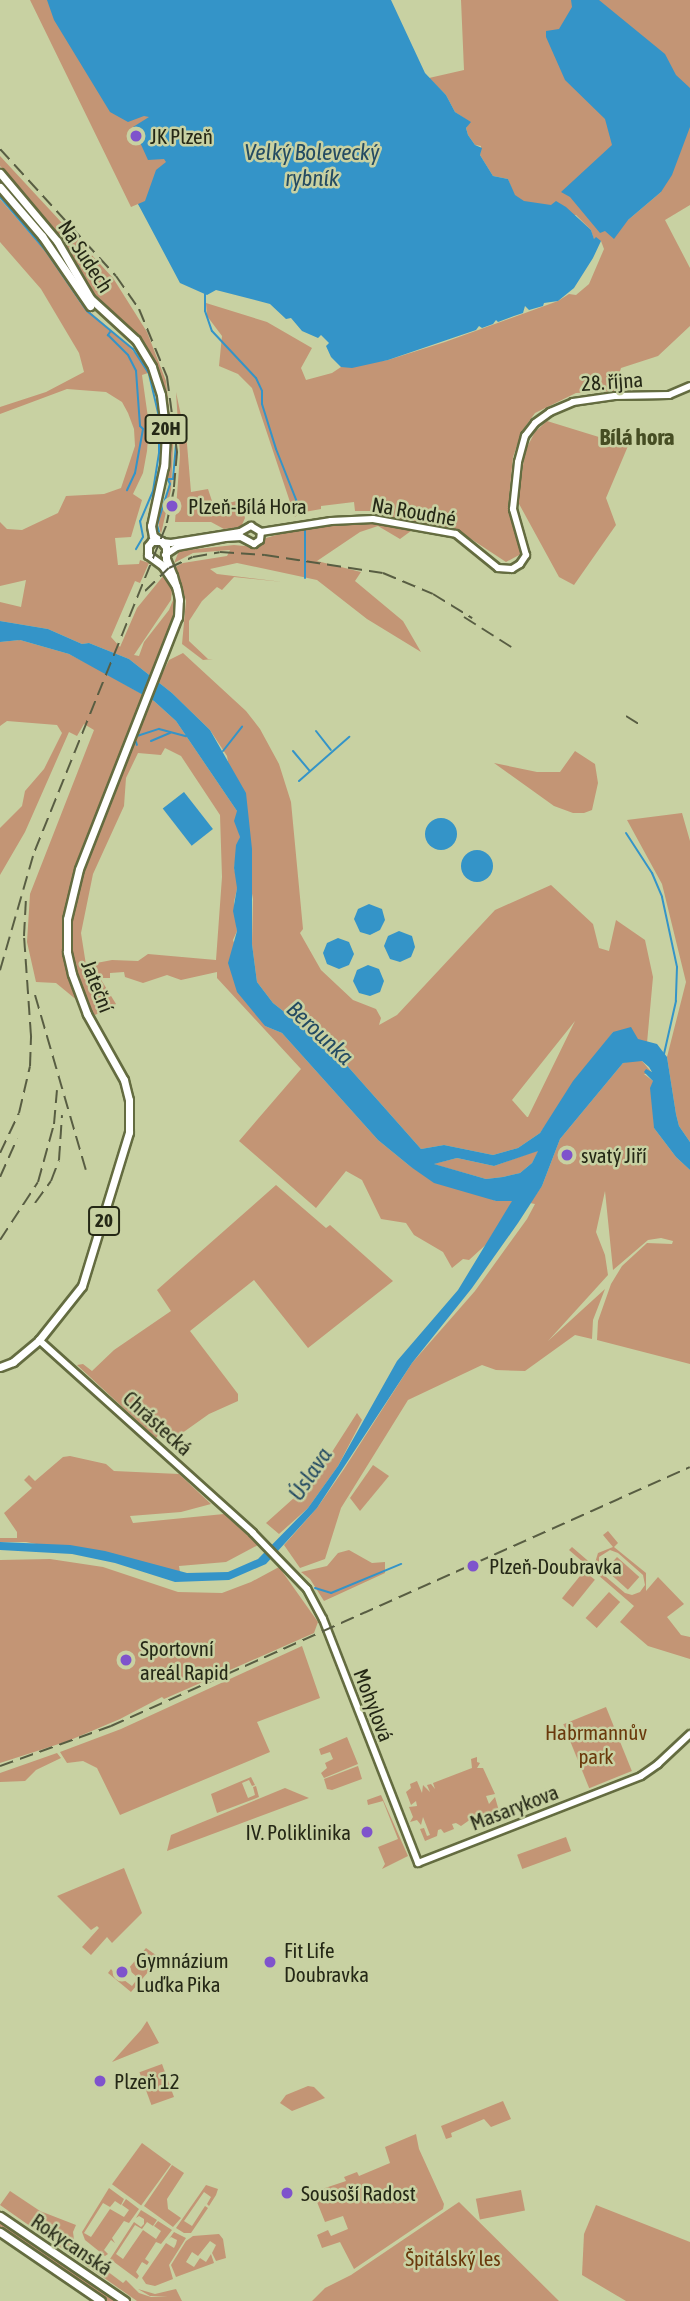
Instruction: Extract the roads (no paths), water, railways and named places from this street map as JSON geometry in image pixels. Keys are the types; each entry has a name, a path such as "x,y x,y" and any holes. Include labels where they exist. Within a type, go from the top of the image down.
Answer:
{"main road":[{"name":"Na Sudech","path":"0,173 57,241 93,303 132,337 146,354 161,396 166,433 164,466 152,531 161,541"},
{"name":"Na Sudech","path":"0,187 41,236 88,303 146,354"},
{"name":"28. října","path":"508,570 520,564 526,555 512,499 522,444 536,423 550,412 573,402 615,396 669,395 690,386"},
{"name":"Na Sudech","path":"148,545 147,528 155,507"},
{"name":"Na Roudné","path":"261,532 353,519 389,520 456,534 494,565 508,570"},
{"name":"Na Roudné","path":"148,545 246,530 255,526 261,532"},
{"path":"246,530 246,540"},
{"name":"Na Roudné","path":"154,559 173,548 187,545 236,537 250,544 258,542 261,532"},
{"name":"20","path":"161,541 166,547 165,555"},
{"path":"148,545 148,553 164,567 176,586"},
{"name":"Jateční","path":"0,1367 13,1362 39,1340 72,1301 85,1278 129,1132 129,1100 124,1080 80,1000 69,964 66,930 74,883 179,613 176,586 165,555"},
{"name":"Chrástecká","path":"39,1340 287,1566"},
{"name":"Mohylová","path":"287,1566 307,1589 319,1609 418,1863"},
{"name":"Masarykova","path":"418,1863 641,1776 690,1734"},
{"name":"Rokycanská","path":"0,2216 125,2301"},
{"name":"Rokycanská","path":"0,2232 101,2301"}],"water":[{"name":"Velký Bolevecký rybník","path":"47,0 391,0 425,73 446,95 455,112 471,122 466,128 468,135 475,145 482,148 480,155 493,176 508,179 515,195 524,201 551,205 556,201 566,207 591,230 594,239 596,237 601,241 574,288 558,301 544,303 543,306 529,310 525,306 523,313 498,322 496,320 493,324 482,328 479,326 476,330 388,360 352,368 341,367 331,357 326,346 329,343 321,335 318,338 302,331 291,318 286,319 270,304 216,290 207,295 180,283 138,204 145,201 156,170 166,162 164,159 148,160 133,127 149,117 144,116 128,122 110,112 54,20"},
{"path":"571,0 599,0 665,54 676,75 690,88 690,127 672,175 661,192 628,220 614,239 605,231 600,233 570,197 561,192 612,145 605,119 565,80 546,37 546,31 559,29 572,7"},
{"path":"0,621 48,629 82,644 89,643 129,659 172,693 210,730 246,793 252,849 252,944 257,982 273,1003 335,1052 421,1149 444,1145 493,1155 518,1148 540,1133 573,1081 613,1032 631,1027 638,1039 657,1044 667,1057 679,1126 690,1142 690,1170 676,1157 654,1128 650,1088 653,1081 644,1072 646,1069 652,1072 649,1067 642,1061 623,1063 560,1139 542,1186 518,1223 472,1288 412,1363 317,1508 266,1564 229,1580 175,1582 115,1563 72,1554 0,1550 0,1542 70,1545 105,1551 187,1573 228,1572 258,1559 308,1508 338,1466 397,1361 458,1290 512,1201 496,1201 434,1183 411,1167 378,1140 282,1033 265,1026 237,992 228,963 237,931 233,911 237,888 234,868 236,845 240,837 234,821 237,811 176,721 154,701 69,654 20,640 0,642","holes":["538,1151 532,1163 520,1173 486,1179 434,1164 457,1158 494,1166"]},
{"path":"184,792 213,829 192,846 163,809"},
{"path":"441,818 452,823 457,834 452,845 441,850 430,845 425,834 430,823"},
{"path":"477,850 488,855 493,866 488,877 477,882 466,877 461,866 466,855"},
{"path":"369,904 382,909 385,920 380,930 370,935 360,932 354,919 358,909"},
{"path":"399,931 412,936 415,947 411,957 400,962 390,959 384,946 388,936"},
{"path":"338,938 349,942 354,954 349,965 339,969 327,964 323,953 327,943"},
{"path":"368,965 379,969 384,981 380,992 370,996 359,993 353,981 357,970"}],"waterway":[{"path":"0,197 46,251 87,311 133,349 149,374 159,417 159,453 153,491 140,521 143,537 136,549"},
{"path":"78,266 81,275"},
{"path":"205,294 205,311 212,331 256,378 262,391 262,404 276,449 301,512"},
{"path":"110,332 108,335 128,355 136,371 140,426 143,429 135,473 127,490"},
{"path":"138,338 154,360 168,411 170,441 166,476 170,484 157,525 159,532"},
{"path":"169,479 173,479 176,446"},
{"path":"305,529 305,578"},
{"path":"223,751 242,727"},
{"path":"137,736 159,729 186,736"},
{"path":"316,731 331,750"},
{"path":"151,741 170,733"},
{"path":"299,781 349,737"},
{"path":"293,751 310,771"},
{"path":"626,833 652,873 662,897 677,967 676,1001 664,1054"},
{"path":"315,1588 331,1593 401,1564"}],"railway":[{"path":"0,149 116,276 139,309 167,377 177,452 174,489 166,526 33,856 0,970"},
{"path":"145,591 169,568 193,557 220,552 265,555 383,573 433,594 472,618"},
{"path":"464,617 516,650"},
{"path":"626,716 642,726"},
{"path":"0,1153 19,1113 30,1066 31,1036 24,936 26,900"},
{"path":"35,995 86,1170"},
{"path":"0,1240 38,1182 54,1124 57,1090"},
{"path":"35,1203 51,1181 59,1160 62,1115"},
{"path":"0,1177 17,1139"},
{"path":"0,1766 111,1726 690,1467"}],"place":[{"name":"JK Plzeň","path":"136,136"},
{"name":"Plzeň-Bílá Hora","path":"172,506"},
{"name":"svatý Jiří","path":"567,1155"},
{"name":"Plzeň-Doubravka","path":"473,1566"},
{"name":"Sportovní areál Rapid","path":"126,1660"},
{"name":"IV. Poliklinika","path":"367,1832"},
{"name":"Fit Life Doubravka","path":"270,1962"},
{"name":"Gymnázium Luďka Pika","path":"122,1972"},
{"name":"Plzeň 12","path":"100,2081"},
{"name":"Sousoší Radost","path":"287,2193"}],"district":[{"name":"Bílá hora","path":"637,437"}],"water label":[{"name":"Berounka","path":"320,1033"},
{"name":"Úslava","path":"310,1474"}],"park label":[{"name":"Habrmannův park","path":"596,1744"},
{"name":"Špitálský les","path":"453,2258"}]}
